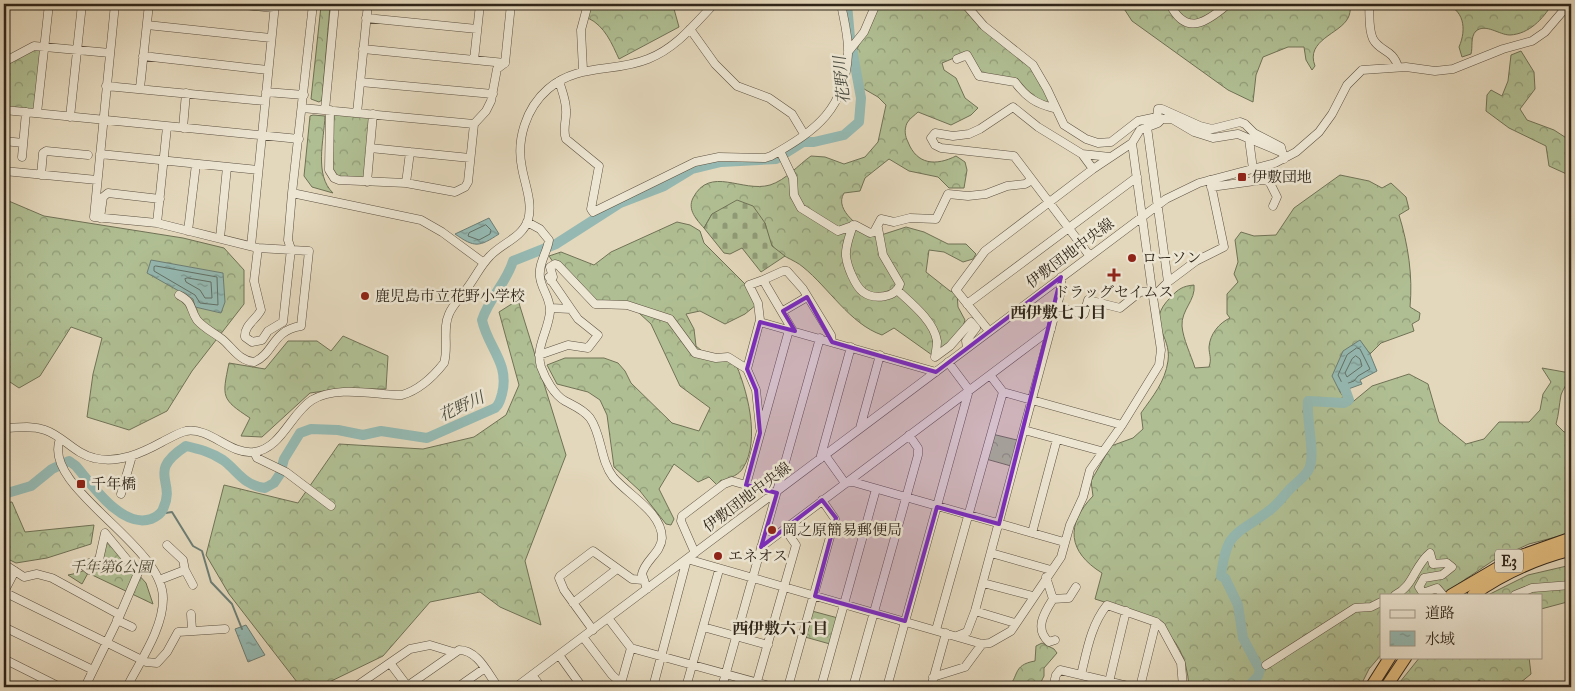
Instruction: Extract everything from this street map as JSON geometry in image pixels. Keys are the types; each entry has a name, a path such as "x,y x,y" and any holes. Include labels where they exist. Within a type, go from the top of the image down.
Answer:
{"highway":[{"name":"E3","path":"1453,594 1514,558 1571,538"},
{"name":"E3","path":"1475,594 1518,569 1571,550"},
{"path":"1371,687 1389,658"},
{"path":"1386,687 1405,658"}],"street":[{"path":"37,113 49,4"},
{"path":"70,117 82,4"},
{"path":"115,4 94,217 157,224 254,247 309,251 301,326 282,332 263,357 257,361 250,362 238,356 222,338 206,330 195,317 190,302 179,295"},
{"path":"140,88 149,4 144,4"},
{"path":"232,4 274,6 258,170 254,247 254,281 261,310 246,328 246,337 252,342 262,340 268,331 282,324 285,308 291,249 288,240 292,193 313,4"},
{"path":"335,4 327,110 329,170 334,178 339,180 406,183 455,192 465,187 468,182 474,124 486,111 493,94 497,68 506,63"},
{"path":"357,112 368,4"},
{"path":"474,60 480,4"},
{"path":"506,63 511,4"},
{"path":"584,70 581,30 588,4"},
{"path":"4,428 35,427 46,430 95,459 114,460 132,456 180,433 192,431 236,449 254,452 268,447 304,406 321,396 353,392 402,395 423,384 444,363 448,315 495,250 519,234 528,222 530,204 522,166 522,137 524,125 536,103 558,82 584,70 647,60 669,48 714,4"},
{"path":"558,82 566,112 564,132 566,139 599,166 592,212 696,162 719,157 765,158 782,154 804,134 822,123 831,111 844,86 848,52 841,4"},
{"path":"848,52 857,43 876,4"},
{"path":"965,4 984,26 1033,65 1048,89 1054,108 1064,125 1086,139 1098,143 1111,142 1138,121 1159,118 1172,120 1194,132 1213,138 1238,134 1268,145 1284,156"},
{"path":"1170,4 1174,12 1182,19 1194,24 1210,18 1228,4"},
{"path":"1369,4 1372,36 1379,46 1395,57 1398,67"},
{"name":"伊敷団地中央線","path":"516,687 1158,205 1185,189 1253,169 1306,145 1319,132 1332,114 1347,85 1356,74 1369,69 1398,67 1445,71 1503,49 1524,44 1545,32 1569,4"},
{"path":"366,18 477,28"},
{"path":"147,25 271,38"},
{"path":"690,29 715,64 737,86 769,98 792,114 804,134"},
{"path":"4,62 34,46 110,53"},
{"path":"363,49 506,63"},
{"path":"957,60 967,55 979,76 1015,82 1032,100 1054,108"},
{"path":"143,56 268,70"},
{"path":"360,82 493,94"},
{"path":"106,86 265,101"},
{"path":"266,92 304,95"},
{"path":"183,128 186,93"},
{"path":"1089,255 1014,156 941,148 935,145 931,136 935,133 952,136 980,130 1013,107 1038,127 1082,154 1093,169"},
{"path":"302,108 474,124"},
{"path":"1159,118 1158,109 1162,109 1200,126 1212,129 1240,122 1245,124 1254,133 1281,147 1284,156"},
{"path":"4,110 299,139"},
{"path":"22,158 26,112"},
{"path":"367,182 373,114"},
{"path":"989,331 956,290 985,251 1093,169 1132,143 1140,130 1159,118"},
{"path":"157,224 167,127"},
{"path":"1147,127 1168,282"},
{"path":"1249,139 1253,169"},
{"path":"4,141 24,143"},
{"path":"933,677 965,667 982,644 1002,637 1011,631 1015,622 1064,551 1064,542 1083,497 1090,470 1122,425 1160,360 1153,294 1132,143"},
{"path":"370,148 470,158"},
{"path":"41,174 43,153 46,151 88,155"},
{"path":"406,183 410,152"},
{"path":"100,154 258,170"},
{"path":"782,154 793,178 794,195 803,211 835,231 841,231 852,225"},
{"path":"1082,154 1110,157"},
{"path":"188,231 196,164"},
{"path":"220,238 227,167"},
{"path":"4,171 97,180"},
{"path":"967,304 1137,177"},
{"path":"852,225 870,233 878,228 881,219 894,222 910,218 936,219 950,193 963,196 986,194 1006,186 1026,184 1032,180"},
{"path":"1056,307 1084,314 1088,300 1120,308 1140,292 1153,294 1196,261 1224,247 1210,183 1269,181 1277,197 1273,206"},
{"path":"100,218 103,197 108,193 160,199"},
{"path":"292,193 420,220 442,232 484,263"},
{"path":"528,222 540,229 549,240 548,250 540,265 541,283 548,296 550,308 540,356 541,367 560,398 583,410 590,418 608,470 618,483 646,508 658,525 662,541 654,556 643,569 642,580 647,589"},
{"path":"852,225 846,257 860,289 866,294 888,296 897,290 900,284 883,255 878,228"},
{"path":"551,281 553,277 550,267 555,264 570,275 595,304 627,305 670,319 695,353 716,358 732,358 747,369 756,390 760,433"},
{"path":"540,265 578,319 595,331 598,336 588,348 568,345 540,356"},
{"path":"747,369 760,322 758,303 749,285 783,271 787,271 807,297 831,335 832,342"},
{"path":"957,636 967,632 975,611 1051,329 1061,277"},
{"path":"746,485 791,330 783,311 763,280"},
{"path":"897,290 923,316 935,335 937,344 935,357 950,346 971,322 976,328 967,338 967,348"},
{"path":"783,311 807,297"},
{"path":"285,308 303,310"},
{"path":"550,308 571,309"},
{"path":"760,322 936,372"},
{"path":"761,547 1051,329"},
{"path":"722,687 820,338"},
{"path":"846,483 822,457 851,347"},
{"path":"860,428 880,355"},
{"path":"948,362 969,390"},
{"path":"990,375 1002,392 1122,425"},
{"path":"887,687 969,390"},
{"path":"936,630 1002,392"},
{"path":"1024,430 1102,451"},
{"path":"852,687 918,448 909,435"},
{"path":"60,439 57,446 58,454 64,470 93,504 153,567 163,594 162,610 141,660 127,687"},
{"path":"1032,533 1056,439"},
{"path":"254,452 257,458 278,468 331,506"},
{"path":"121,494 132,456"},
{"path":"695,553 680,521 682,516 724,484 732,481 776,493"},
{"path":"846,483 853,482 1064,542"},
{"path":"821,687 876,489"},
{"path":"788,687 836,519 822,500"},
{"path":"756,685 796,545 784,529"},
{"path":"85,687 138,573 105,533 99,560 83,565 89,570"},
{"path":"167,545 183,560 185,570 193,585"},
{"path":"593,630 573,603 558,578 593,552 632,579 642,580"},
{"path":"991,553 1049,574"},
{"path":"1397,594 1406,589 1418,565 1430,553 1434,564 1447,563 1452,567 1442,575 1424,578 1419,587 1423,593 1437,588 1442,594"},
{"path":"653,687 686,570 687,559 719,570 982,644"},
{"path":"4,564 24,577 37,574 52,578 119,617 132,627"},
{"path":"573,603 617,569"},
{"path":"159,580 185,570"},
{"path":"686,687 719,570"},
{"path":"15,571 4,592 141,660 156,663 167,652 178,632 225,629"},
{"path":"1049,574 1052,599 1043,615 1041,624 1045,639 1049,642 1055,640"},
{"path":"983,583 1033,596"},
{"path":"1517,594 1532,588 1571,585"},
{"path":"1052,599 1068,598 1076,587"},
{"path":"1266,665 1354,608 1371,607 1380,602"},
{"path":"1081,675 1091,634 1100,613 1107,605 1156,622 1161,626 1181,663 1183,687"},
{"path":"975,611 1015,622"},
{"path":"1109,682 1126,612"},
{"path":"191,614 192,630"},
{"path":"608,618 631,648 725,674 756,685 774,687"},
{"path":"1140,687 1156,622"},
{"path":"4,627 93,670"},
{"path":"703,627 768,646"},
{"path":"931,687 946,633"},
{"path":"583,637 621,685"},
{"path":"355,687 410,649 430,645 453,652"},
{"path":"621,685 631,648"},
{"path":"390,663 407,687 453,652 459,650 471,652 498,687"},
{"path":"559,656 582,687"},
{"path":"4,659 60,687"},
{"path":"458,687 484,668"},
{"path":"1053,687 1056,675 1060,670 1132,687"},
{"path":"532,676 541,687"}],"highlighted area":[{"path":"1061,277 999,524 937,507 905,621 815,596 836,518 822,500 761,547 777,493 746,485 760,433 756,390 747,369 760,322 795,331 783,311 807,297 832,342 936,372"}],"green space":[{"path":"591,4 679,4 674,9 679,27 619,59 603,31 594,21 588,18 587,14"},
{"path":"880,4 962,4 1030,66 1051,103 1037,100 1015,80 1008,77 993,79 981,74 966,53 942,63 944,70 956,78 965,98 978,108 971,115 951,125 918,112 907,123 905,128 906,135 912,150 922,159 934,162 956,156 965,162 967,170 964,188 949,188 938,177 909,171 889,159 865,178 860,191 844,193 842,200 846,213 875,237 906,227 924,232 948,244 966,244 976,254 973,259 963,262 944,252 929,250 926,272 950,291 957,293 958,307 965,320 957,336 932,355 894,328 882,335 860,323 803,267 775,249 765,223 712,214 704,228 698,222 691,207 691,202 700,188 708,183 717,181 759,187 776,183 811,156 825,157 844,164 865,157 878,142 886,105 878,97 859,86 853,67 859,44"},
{"path":"1121,4 1355,4 1351,6 1349,17 1344,24 1325,38 1315,50 1313,57 1315,66 1312,70 1306,60 1304,47 1288,47 1263,57 1256,75 1253,102 1228,90 1132,21"},
{"path":"1443,4 1552,4 1535,25 1523,32 1510,35 1484,28 1476,31 1472,39 1471,54 1462,57 1459,47 1463,33 1462,20 1455,10"},
{"path":"321,6 330,6 322,100 319,102 311,99"},
{"path":"34,48 38,49 41,53 35,107 32,110 4,107 4,64"},
{"path":"1521,51 1534,72 1535,89 1520,109 1527,120 1554,130 1571,141 1571,176 1549,166 1546,146 1509,128 1486,111 1487,95 1491,90 1502,96 1508,81 1511,55"},
{"path":"334,113 367,116 370,120 364,177 361,180 334,176 331,170"},
{"path":"310,116 325,116 322,167 327,186 333,193 312,187 304,176"},
{"path":"1340,175 1369,181 1382,188 1391,183 1406,197 1409,209 1399,215 1409,260 1410,307 1420,313 1419,320 1412,324 1414,331 1381,343 1370,354 1360,341 1340,392 1349,405 1372,386 1409,374 1428,384 1439,422 1466,444 1484,439 1499,422 1529,422 1540,410 1543,394 1551,382 1542,368 1570,373 1569,380 1561,395 1556,424 1564,432 1571,432 1571,533 1529,544 1494,560 1443,594 1380,594 1380,656 1369,669 1360,687 1189,687 1186,666 1180,650 1171,637 1146,618 1095,599 1102,573 1082,556 1074,538 1075,528 1078,517 1093,496 1091,481 1111,446 1133,438 1143,429 1141,413 1161,382 1168,361 1166,343 1159,322 1163,306 1178,290 1194,285 1193,295 1182,320 1182,326 1185,342 1195,368 1209,367 1211,338 1219,326 1230,318 1227,314 1227,294 1238,282 1234,274 1238,262 1235,240 1241,232 1254,236 1276,235 1294,208"},
{"path":"4,199 44,216 183,238 224,248 244,270 244,304 192,371 167,411 129,430 87,417 93,374 102,338 71,327 40,376 19,388 4,378"},
{"path":"737,200 753,206 765,223 772,246 785,256 761,272 742,248 730,254 724,253 704,228 712,214"},
{"path":"677,222 690,225 700,231 704,243 748,287 756,305 745,314 725,324 700,311 686,314 694,329 696,346 708,356 734,360 747,399 750,414 751,443 742,470 735,476 724,481 721,480 717,485 709,477 698,482 674,464 659,489 674,519 671,525 666,524 640,491 614,467 607,415 600,400 588,392 557,384 547,365 565,358 604,358 618,363 625,371 631,383 672,423 699,431 710,408 680,386 651,324 627,302 595,301 571,273 553,262 549,256 561,252 594,265 611,252"},
{"path":"518,300 566,455 525,561 541,625 500,607 480,592 430,602 383,656 321,686 297,682 229,594 206,555 224,485 298,503 339,444 423,449 474,437 506,415 519,385 499,312"},
{"path":"343,336 388,356 386,389 338,389 310,393 262,437 241,436 250,418 234,406 226,396 225,383 229,363 265,369 288,341 317,341 331,351"},
{"path":"992,434 1017,440 1011,466 986,459"},
{"path":"12,502 25,532 94,525 91,544 47,558 16,563 4,557 4,503"},
{"name":"千年第6公園","path":"106,538 146,583 153,604 88,573 82,584 68,575 84,570 93,564"},
{"path":"1571,565 1571,601 1542,609 1542,594 1490,594 1528,575"},
{"path":"812,611 838,618 830,644 805,637"},
{"path":"1042,643 1054,649 1057,653 1044,668 1044,676 1039,686 1007,687 1022,665 1035,661 1036,646"},
{"path":"1419,658 1529,658 1531,674 1515,687 1488,687 1479,680 1476,687 1396,687"}],"water":[{"path":"489,218 499,234 482,243 472,244 455,234"},
{"path":"151,260 223,273 225,302 221,313 195,307 193,299 147,273"},
{"path":"1360,340 1370,354 1377,371 1360,380 1362,384 1340,392 1332,376 1343,351"},
{"path":"246,625 265,655 248,662 235,629"}],"waterway":[{"name":"花野川","path":"4,494 31,486 52,469 69,461 76,466 99,494 119,512 129,518 151,519 161,512 166,499 167,491 164,470 167,463 186,446 218,457 246,481 265,488 274,483 280,474 284,459 300,433 311,429 338,430 363,435 381,431 427,438 495,408 502,394 503,373 482,320 489,304 507,276 513,261 556,244 620,203 664,186 692,169 721,162 776,159 803,142 814,142 844,135 859,122 861,98 850,38 847,4"},
{"path":"1248,687 1258,676 1260,670 1243,638 1238,605 1225,578 1221,576 1223,560 1230,541 1235,535 1273,508 1308,472 1312,455 1308,401 1344,403 1349,400 1344,386"},
{"path":"159,514 172,512 193,546 202,551 211,582 232,604 242,629"}],"place":[{"name":"伊敷団地","path":"1242,177"},
{"name":"ローソン","path":"1132,258"},
{"name":"ドラッグセイムス","path":"1114,275"},
{"name":"鹿児島市立花野小学校","path":"365,296"},
{"name":"千年橋","path":"81,484"},
{"name":"岡之原簡易郵便局","path":"772,530"},
{"name":"エネオス","path":"718,556"}],"district":[{"name":"西伊敷七丁目","path":"1058,312"},
{"name":"西伊敷六丁目","path":"780,628"}]}
